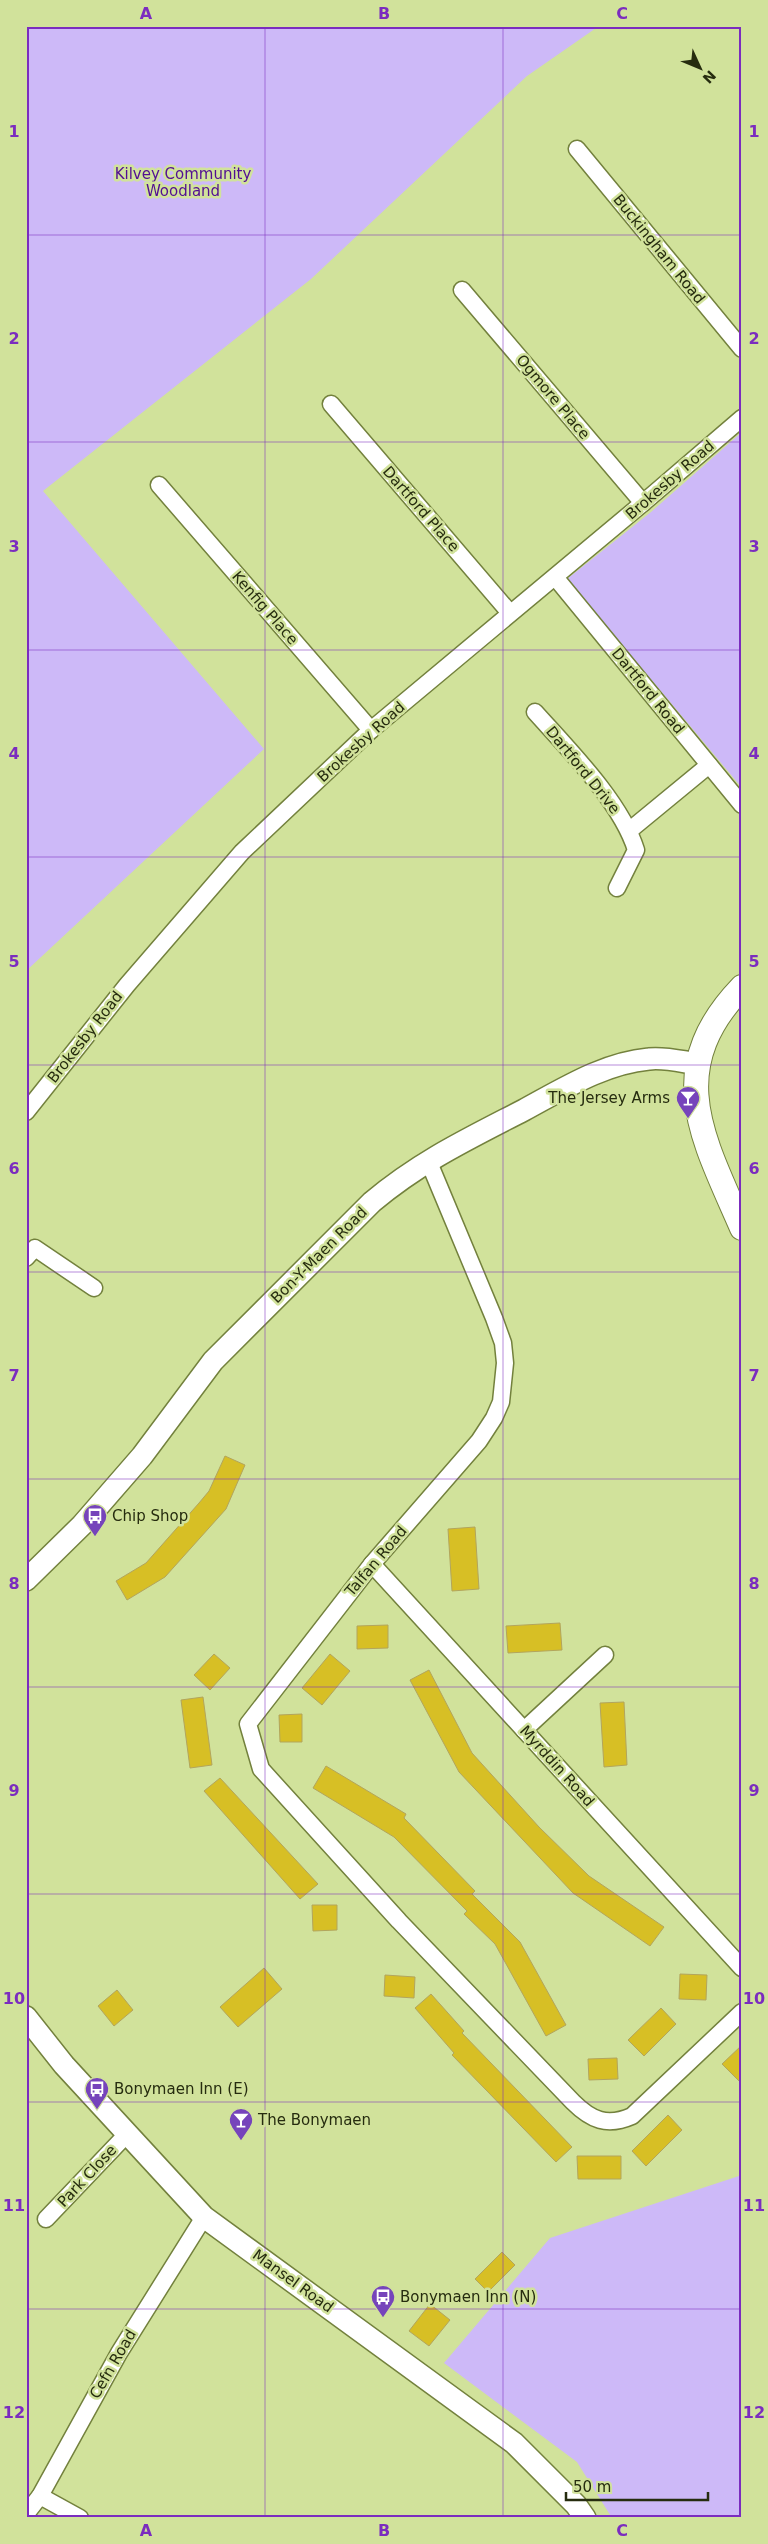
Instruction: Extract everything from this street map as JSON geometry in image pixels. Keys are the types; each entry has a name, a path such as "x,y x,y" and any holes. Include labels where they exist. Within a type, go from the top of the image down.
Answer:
{"main road":[{"path":"742,987 714,1020 706,1036 698,1064 695,1099 699,1122 709,1151 742,1228"}],"street":[{"name":"Buckingham Road","path":"577,149 742,350"},
{"name":"Ogmore Place","path":"462,290 643,504"},
{"name":"Dartford Place","path":"331,404 510,613"},
{"name":"Brokesby Road","path":"26,1112 127,985 242,852 371,730 643,504 742,418"},
{"name":"Kenfig Place","path":"159,485 371,730"},
{"name":"Dartford Road","path":"555,577 742,804"},
{"name":"Dartford Drive","path":"535,712 584,768 630,830 636,850 617,888"},
{"name":"Dartford Drive","path":"630,830 709,765"},
{"name":"Bon-Y-Maen Road","path":"26,1580 82,1525 142,1456 213,1361 372,1202 399,1180 428,1160 573,1084 618,1065 651,1058 698,1064"},
{"name":"Talfan Road","path":"428,1160 503,1344 504,1382 501,1402 480,1441 372,1564 248,1724 261,1769 399,1921 573,2102 596,2120 620,2121 632,2116 742,2012"},
{"path":"26,1258 35,1248 94,1288"},
{"name":"Myrddin Road","path":"372,1564 742,1968"},
{"path":"524,1730 605,1655"},
{"name":"Mansel Road","path":"26,2017 64,2066 204,2217 514,2443 576,2505 585,2518"},
{"name":"Park Close","path":"46,2219 128,2133"},
{"name":"Cefn Road","path":"26,2514 40,2496 119,2353 204,2217"},
{"path":"40,2496 80,2518"}],"green space":[{"name":"Kilvey Community Woodland","path":"26,26 599,26 527,76 311,279 43,491 264,749 26,971"},
{"path":"742,432 742,788 567,579 651,512"},
{"path":"742,2175 742,2518 612,2518 577,2462 444,2363 550,2238"}],"building":[{"path":"225,1456 245,1465 226,1509 165,1577 127,1600 116,1581 146,1563 199,1503 209,1491"},
{"path":"475,1527 479,1589 452,1591 448,1529"},
{"path":"560,1623 562,1650 508,1653 506,1626"},
{"path":"388,1625 388,1648 357,1649 357,1626"},
{"path":"214,1654 230,1668 210,1690 194,1675"},
{"path":"330,1654 350,1671 322,1705 302,1688"},
{"path":"429,1670 472,1753 539,1827 589,1876 664,1927 650,1946 573,1893 459,1772 410,1680"},
{"path":"203,1697 212,1765 190,1768 181,1700"},
{"path":"624,1702 627,1765 604,1767 600,1703"},
{"path":"302,1714 302,1742 280,1742 279,1715"},
{"path":"326,1766 406,1814 404,1818 475,1891 472,1894 520,1942 566,2025 546,2036 495,1944 464,1914 467,1911 394,1837 313,1788"},
{"path":"220,1778 318,1884 300,1899 204,1791"},
{"path":"312,1905 337,1905 337,1930 313,1931"},
{"path":"264,1968 282,1989 238,2027 220,2007"},
{"path":"680,1974 707,1975 706,2000 679,1999"},
{"path":"385,1975 415,1977 414,1998 384,1996"},
{"path":"117,1990 133,2010 114,2026 98,2006"},
{"path":"431,1994 464,2031 462,2033 572,2147 556,2162 452,2055 454,2053 415,2008"},
{"path":"661,2008 676,2024 644,2056 628,2040"},
{"path":"742,2045 742,2084 722,2064"},
{"path":"617,2058 618,2079 589,2080 588,2059"},
{"path":"668,2115 682,2130 646,2166 632,2151"},
{"path":"577,2156 621,2156 621,2179 578,2179"},
{"path":"502,2252 515,2265 488,2292 475,2279"},
{"path":"430,2304 450,2320 429,2346 409,2331"}],"place":[{"name":"The Jersey Arms","path":"688,1119"},
{"name":"Chip Shop","path":"95,1537"},
{"name":"Bonymaen Inn (E)","path":"97,2110"},
{"name":"The Bonymaen","path":"241,2141"},
{"name":"Bonymaen Inn (N)","path":"383,2318"}]}
